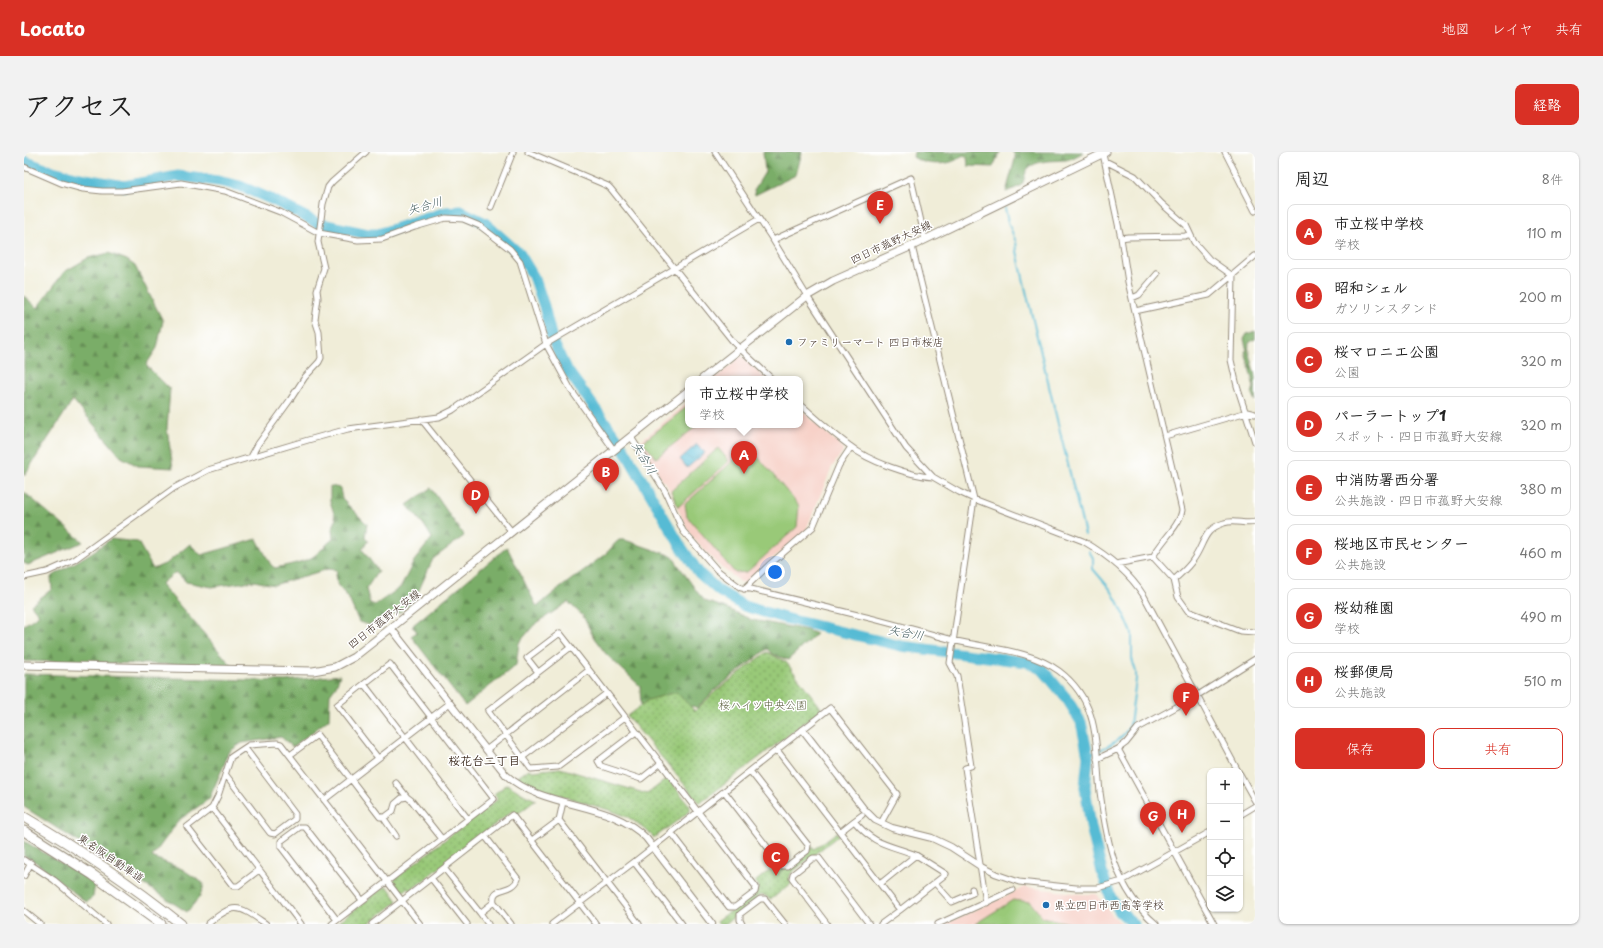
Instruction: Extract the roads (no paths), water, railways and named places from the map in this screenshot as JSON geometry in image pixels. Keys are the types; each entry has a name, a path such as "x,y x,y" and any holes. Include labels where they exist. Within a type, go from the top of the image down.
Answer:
{"highway":[{"name":"東名阪自動車道","path":"24,817 101,865 181,924"},
{"path":"24,831 93,875 161,924"}],"main road":[{"name":"四日市菰野大安線","path":"706,376 807,296 833,281 912,246 1104,153"},
{"name":"四日市菰野大安線","path":"24,665 314,671 335,667 354,656 391,628 685,393"}],"street":[{"path":"251,457 258,444 305,377 321,358 319,332 315,320 318,298 317,290 324,268 318,242 328,187 366,152"},
{"path":"491,207 513,152"},
{"path":"528,152 608,186 740,349 769,376"},
{"path":"715,152 760,219 807,296 906,448 933,478 974,499 1074,537 1092,546 1116,564 1131,578 1142,592 1236,768"},
{"path":"1225,152 1255,211"},
{"path":"1104,153 1122,238 1128,282 1182,510 1178,521 1153,557"},
{"path":"1105,161 1135,176 1162,204 1186,225 1190,234 1209,259 1217,267 1233,276"},
{"path":"24,167 61,183 83,189 122,191 181,183 225,191 280,212 319,231 358,240 382,239 446,218 463,219 480,226 510,249 520,261 546,344 571,390 614,450"},
{"path":"773,240 911,178 925,239"},
{"path":"24,577 47,572 74,560 174,488 208,470 348,429 439,417 453,410 546,344 760,219"},
{"path":"1122,238 1185,236 1190,234"},
{"path":"912,246 974,499 950,663 958,676 970,766 965,768 986,903"},
{"path":"1135,311 1210,295 1255,256"},
{"path":"1132,298 1139,295 1157,274"},
{"path":"1233,276 1231,360 1237,386 1247,412 1255,442"},
{"path":"803,407 851,447 882,463 924,477 933,478"},
{"path":"1165,436 1247,412 1255,414"},
{"path":"421,419 512,532"},
{"path":"630,438 665,491 683,531 717,570 744,589 751,588 954,642 1033,656 1058,670 1074,685 1086,703 1093,721 1101,793 1108,837 1122,881 1133,900 1156,924"},
{"path":"744,589 813,527 839,465 851,447"},
{"path":"1174,580 1194,560 1204,538 1211,529 1231,521 1255,522"},
{"path":"1116,564 1153,557"},
{"path":"1153,557 1174,580 1178,597 1192,614 1240,631 1255,632"},
{"path":"391,628 511,781 532,792 626,823 642,834 712,924"},
{"path":"538,672 527,658 560,632 756,887 755,892 735,907 729,907 671,832"},
{"path":"571,647 488,711 505,735 531,768 558,767 624,717"},
{"path":"1097,757 1118,749 1126,743 1138,728 1198,695 1255,659"},
{"path":"332,924 494,799 390,664 337,705 378,758"},
{"path":"486,750 589,670"},
{"path":"364,684 468,819"},
{"path":"523,757 607,694"},
{"path":"324,800 450,703"},
{"path":"553,924 830,708 897,794 881,823"},
{"path":"803,730 866,812 881,823 892,828 932,838 951,847 980,866 996,874 1019,882 1076,888 1098,888 1122,881 1207,834"},
{"path":"636,732 598,761 601,766 641,779 661,763"},
{"path":"290,755 317,734 380,817 383,817 396,836"},
{"path":"259,870 238,886 232,886 187,827 212,808 226,775 231,757 249,746 277,743 281,744 290,755 420,924"},
{"path":"245,748 295,814 295,819 300,827"},
{"path":"1118,749 1214,924"},
{"path":"777,750 900,910"},
{"path":"724,791 782,866 787,866 808,850 808,845 750,771"},
{"path":"226,775 270,833 276,834 281,841 281,847 337,920"},
{"path":"1243,779 1255,801"},
{"path":"396,783 442,839"},
{"path":"383,817 393,811 395,804 402,798 407,797"},
{"path":"532,840 559,820 563,802"},
{"path":"1243,813 1255,806"},
{"path":"212,808 301,924"},
{"path":"372,924 379,922 402,901 512,815 596,924"},
{"path":"840,832 862,815"},
{"path":"276,834 295,819"},
{"path":"559,820 639,924"},
{"path":"854,821 874,840 884,845 916,855 946,874 881,924"},
{"path":"281,841 300,827 305,827 362,900"},
{"path":"485,836 518,879 516,884 511,888 501,890 494,895 494,902 511,924"},
{"path":"880,884 916,855"},
{"path":"827,924 792,878 793,874 813,858 818,858 869,924"},
{"path":"24,860 106,924"},
{"path":"634,862 682,924"},
{"path":"24,876 31,864"},
{"path":"444,868 488,924"},
{"path":"431,878 467,924"},
{"path":"935,882 952,902 973,893 972,888"},
{"path":"938,924 1013,890"},
{"path":"742,924 740,914 760,899 765,899 785,924"},
{"path":"480,913 494,902"},
{"path":"208,924 226,910 236,908 250,913 266,924"},
{"path":"24,911 40,924"}],"water":[{"path":"697,444 705,453 687,468 680,459"}],"waterway":[{"name":"矢合川","path":"24,161 45,169 80,178 124,186 178,176 218,181 240,186 273,200 317,223 368,234 378,234 446,212 461,211 485,223 520,254 535,279 544,306 552,339 565,367 621,444 680,545 699,573 719,591 744,606 784,618 901,646 1027,662 1043,670 1067,699 1081,722 1088,756 1085,787 1091,827 1102,872 1111,898 1120,912 1134,924"},
{"path":"1005,208 1008,222 1016,242 1026,291 1085,535"},
{"path":"1088,756 1112,744 1127,731 1130,725 1136,679 1136,672 1132,659 1132,633 1111,590 1093,569 1093,558 1089,551"}],"place":[{"name":"中消防署西分署","path":"880,224"},
{"name":"ファミリーマート 四日市桜店","path":"789,342"},
{"name":"市立桜中学校","path":"744,474"},
{"name":"昭和シェル","path":"606,491"},
{"name":"パーラートップ1","path":"476,514"},
{"name":"桜地区市民センター","path":"1186,716"},
{"name":"桜郵便局","path":"1182,833"},
{"name":"桜幼稚園","path":"1153,835"},
{"name":"桜マロニエ公園","path":"776,876"},
{"name":"県立四日市西高等学校","path":"1046,905"}],"district":[{"name":"桜花台二丁目","path":"484,761"}],"park label":[{"name":"桜ハイツ中央公園","path":"763,705"}]}
